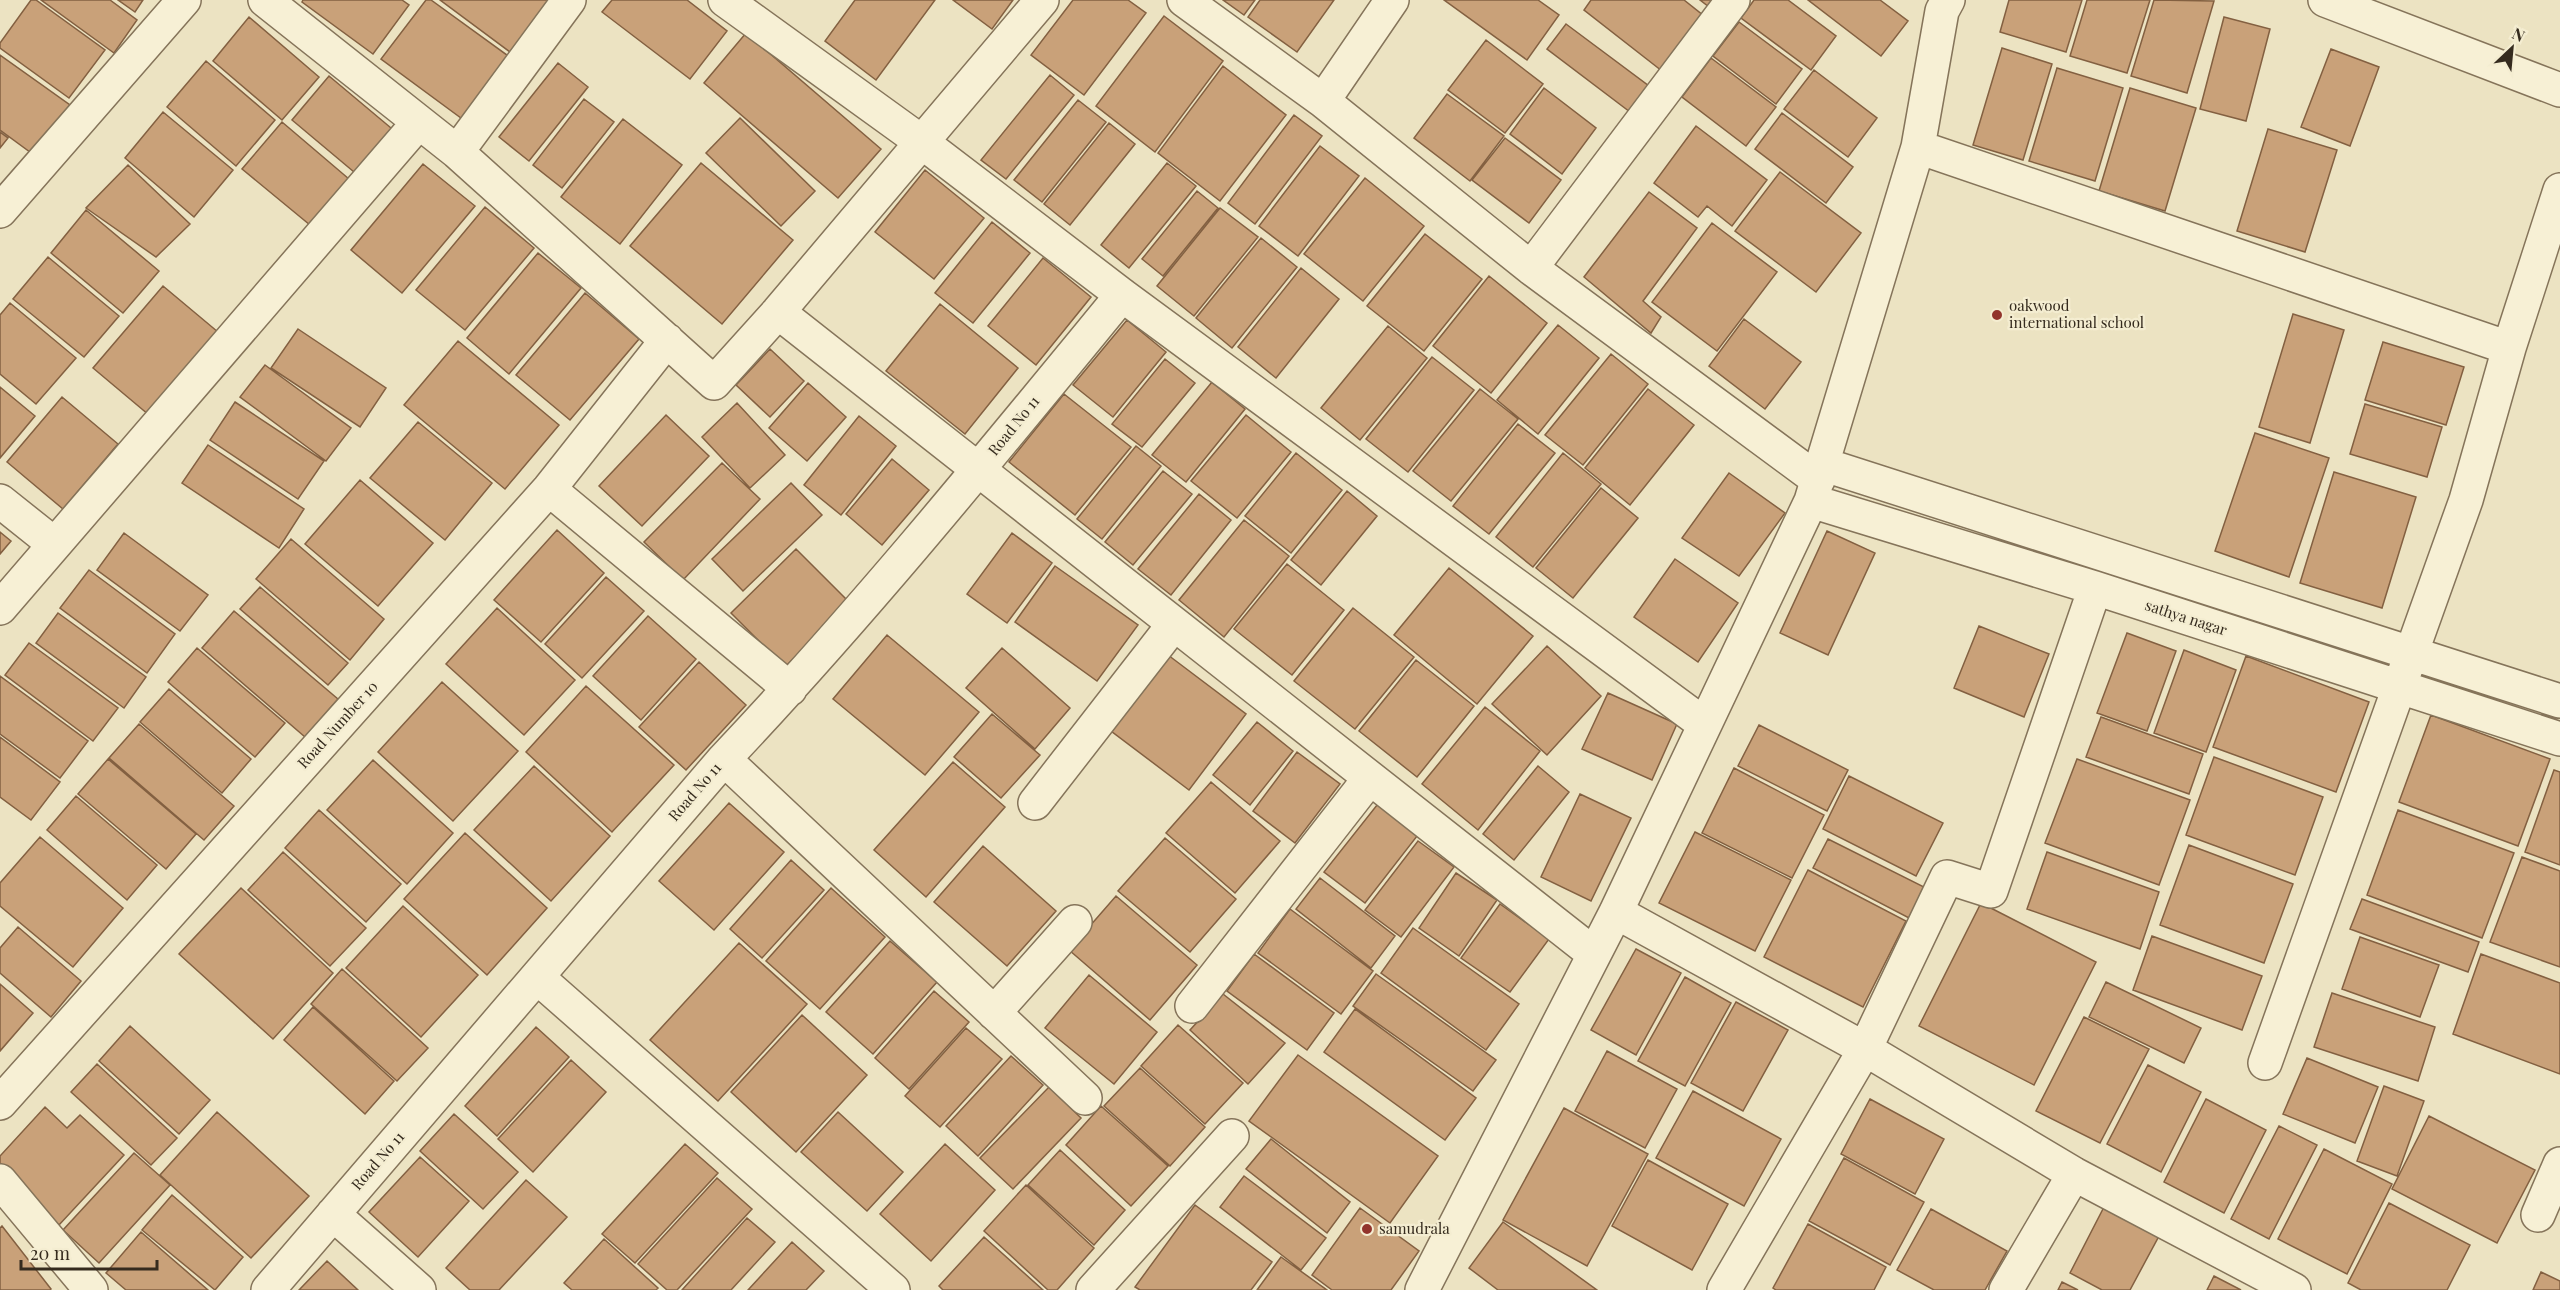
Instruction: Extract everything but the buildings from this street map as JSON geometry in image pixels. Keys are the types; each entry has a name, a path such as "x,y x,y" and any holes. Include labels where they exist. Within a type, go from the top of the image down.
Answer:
{"street":[{"path":"0,211 184,0"},
{"path":"265,0 457,152 714,383 923,143 1042,0"},
{"path":"457,152 569,0"},
{"path":"726,0 923,143 1122,295 1704,724"},
{"path":"1184,0 1323,101 1531,268 1817,482 2412,653 2560,701"},
{"path":"1323,101 1392,0"},
{"path":"1531,268 1732,0"},
{"path":"2325,0 2560,90"},
{"path":"1430,1287 1616,912 1817,482 1918,147 1939,4"},
{"path":"0,608 419,122"},
{"path":"1918,147 2509,348"},
{"path":"2265,1063 2466,500 2509,348 2560,190"},
{"name":"Road No 11","path":"268,1290 724,759 790,688 979,469 1122,295"},
{"path":"778,312 1594,954"},
{"name":"Road Number 10","path":"0,1103 549,489 667,340"},
{"name":"sathya nagar","path":"1817,482 2095,588 2560,739"},
{"path":"549,489 790,688"},
{"path":"0,501 54,544"},
{"path":"1724,1290 1865,1049 1947,877 1991,891 2095,588"},
{"path":"1035,803 1174,624"},
{"path":"724,759 1085,1098"},
{"path":"1192,1006 1370,778"},
{"path":"1616,912 1865,1049 2074,1174 2295,1290"},
{"path":"994,1013 1075,922"},
{"path":"537,977 893,1290"},
{"path":"1093,1290 1232,1136"},
{"path":"2538,1215 2560,1164"},
{"path":"2006,1290 2074,1174"},
{"path":"0,1180 91,1290"},
{"path":"333,1214 419,1290"}],"place":[{"name":"oakwood international school","path":"1997,315"},
{"name":"samudrala","path":"1367,1229"}]}
